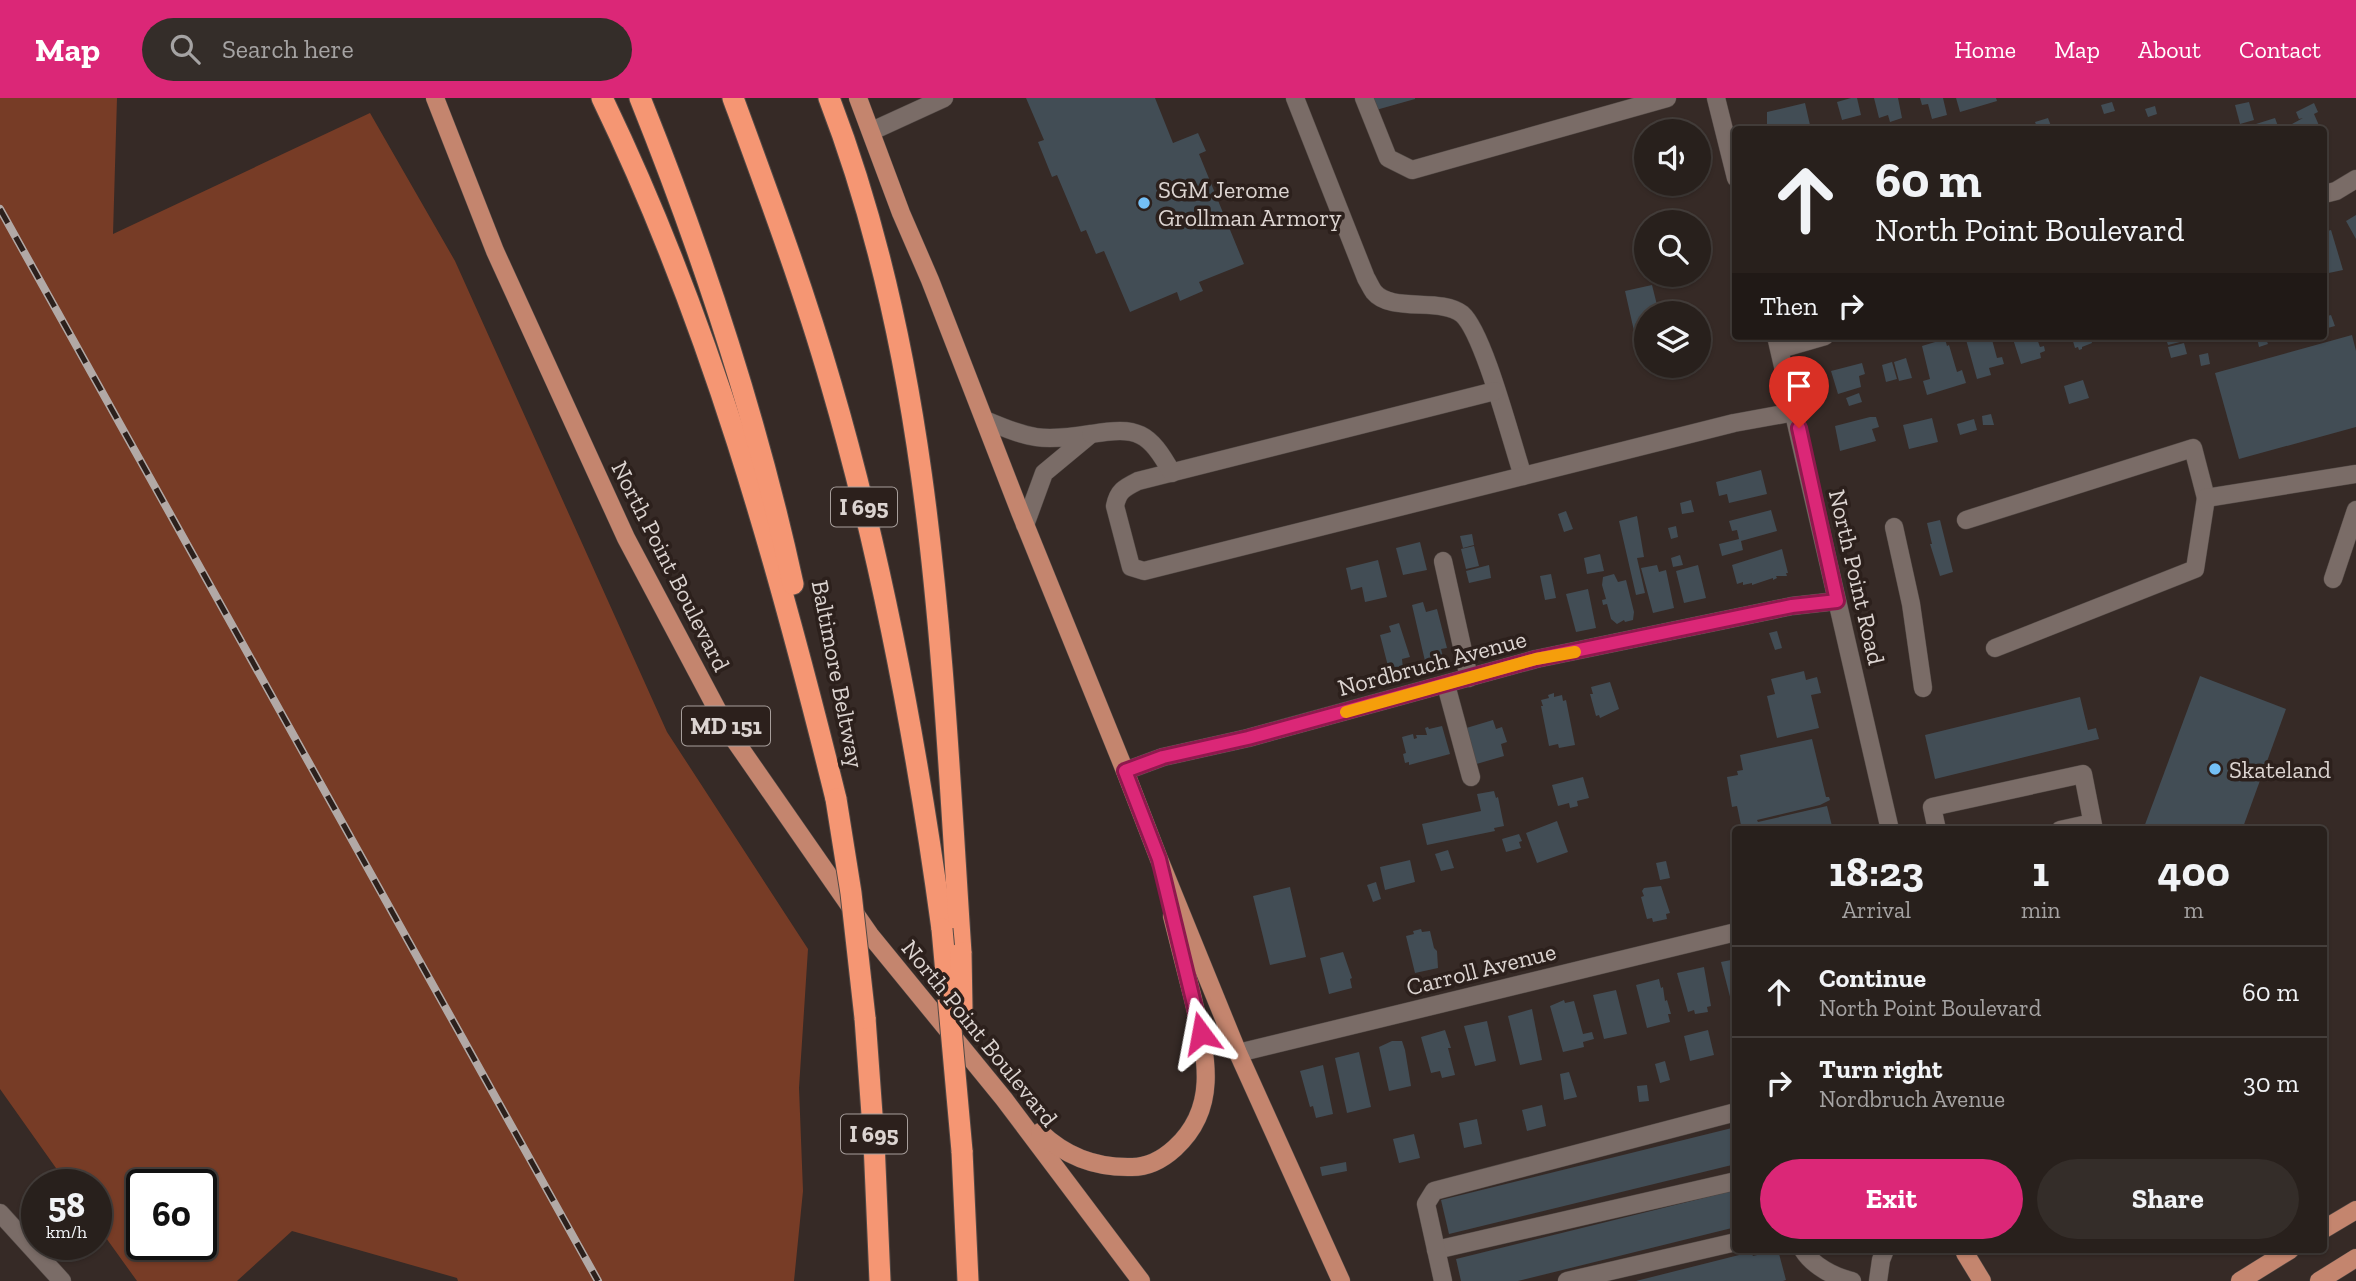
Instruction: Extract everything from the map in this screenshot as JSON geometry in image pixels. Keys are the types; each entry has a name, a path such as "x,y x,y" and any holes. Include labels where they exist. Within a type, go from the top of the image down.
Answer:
{"highway":[{"path":"601,98 644,189 677,269 732,419 809,688 836,799"},
{"name":"Baltimore Beltway","path":"640,98 707,279 749,414 786,551 816,687 850,893 865,1018 880,1251 879,1281"},
{"name":"I 695","path":"733,98 789,247 832,385 868,521 897,656 923,799 942,929 962,1151 968,1281"},
{"path":"829,98 845,139 892,311 920,461 937,619 961,953 962,1151"}],"main road":[{"name":"North Point Boulevard","path":"435,98 495,251 626,538 729,732 870,935 1004,1099 1141,1281"},
{"path":"858,98 1025,525 1238,1053 1341,1281"},
{"path":"1004,1099 1053,1145 1077,1158 1116,1168 1154,1163 1168,1155 1192,1129 1204,1099 1207,1071 1159,859"},
{"path":"2327,1227 2356,1210"},
{"path":"1966,1253 1982,1281"},
{"path":"2240,1281 2285,1253"},
{"path":"2319,1281 2343,1275 2356,1258"}],"street":[{"path":"872,131 944,98"},
{"path":"1295,98 1366,278 1375,294 1386,301 1452,309 1464,315 1481,344 1523,476"},
{"path":"1364,98 1388,158 1412,170 1667,98"},
{"path":"1716,98 1732,162"},
{"path":"2327,193 2356,179"},
{"path":"1778,343 1798,340"},
{"name":"North Point Road","path":"1778,343 1889,826"},
{"path":"1495,391 1138,481 1123,488 1117,496 1115,506 1132,568 1144,571 1734,423 1795,412"},
{"path":"985,420 1039,439 1058,439 1119,429 1140,435 1158,447 1172,473"},
{"path":"1025,525 1044,473 1091,434"},
{"path":"1966,520 2193,448 2206,498 2195,569 1995,648"},
{"path":"2206,498 2356,474"},
{"path":"2333,579 2356,510"},
{"path":"1894,527 1911,604 1923,688"},
{"path":"1443,561 1469,678"},
{"name":"Nordbruch Avenue","path":"1125,771 1163,757 1248,738 1536,659 1792,606 1837,601"},
{"path":"1446,685 1471,777"},
{"path":"1936,826 1932,807 2083,774 2093,826"},
{"name":"Carroll Avenue","path":"1238,1053 1732,933"},
{"path":"1443,1281 1426,1204 1434,1191 1732,1113"},
{"path":"1436,1250 1732,1182"},
{"path":"0,1213 62,1281"},
{"path":"1567,1281 1732,1243"},
{"path":"1805,1253 1809,1260 1842,1279 1852,1281"},
{"path":"1878,1281 1884,1253"},
{"path":"1965,1253 1971,1281"}],"shaded area":[{"path":"0,98 117,98 113,234 370,113 455,261 667,732 808,949 799,1088 803,1191 794,1281 458,1281 457,1278 292,1231 237,1281 137,1281 112,1246 112,1169 57,1169 0,1089"}],"building":[{"name":"SGM Jerome Grollman Armory","path":"1026,98 1155,98 1173,143 1198,133 1206,151 1199,154 1244,264 1199,282 1203,291 1180,301 1177,292 1130,312 1104,251 1096,254 1086,230 1081,232 1057,175 1052,177 1038,142 1044,140"},
{"path":"1373,98 1415,98 1415,99 1376,110"},
{"path":"1857,98 1861,115 1842,120 1837,102"},
{"path":"1874,98 1898,98 1902,118 1890,122 1888,115 1879,118"},
{"path":"1920,98 1943,98 1947,115 1932,119 1928,104 1922,105"},
{"path":"1956,98 1996,98 1997,101 1960,112"},
{"path":"2112,102 2115,111 2104,114 2101,105"},
{"path":"2249,102 2254,120 2240,124 2235,105"},
{"path":"1805,103 1810,125 1770,126 1767,125 1767,112"},
{"path":"2314,103 2318,112 2314,114 2319,126 2293,126 2303,118 2299,119 2296,112"},
{"path":"2155,106 2157,114 2148,117 2145,109"},
{"path":"2048,118 2051,126 2036,126 2035,122"},
{"path":"2275,118 2278,126 2256,126"},
{"path":"2356,215 2356,239 2346,221"},
{"path":"2331,230 2343,270 2327,273 2327,231"},
{"path":"1652,287 1656,301 1634,301 1634,331 1625,291"},
{"path":"2331,315 2335,326 2327,328 2327,316"},
{"path":"2352,335 2356,351 2356,427 2239,459 2215,373"},
{"path":"1945,340 1957,372 1962,370 1966,383 1927,395 1923,381 1930,379 1922,346"},
{"path":"1966,340 1992,340 1997,358 2002,357 2004,364 1989,368 1991,375 1977,379"},
{"path":"2013,340 2037,340 2040,347 2044,346 2045,351 2040,353 2041,358 2021,364"},
{"path":"2073,340 2091,340 2092,343 2082,349 2075,348"},
{"path":"2166,340 2184,341 2168,345"},
{"path":"2257,340 2266,340 2268,344 2259,347"},
{"path":"2184,343 2187,354 2171,358 2168,347"},
{"path":"2208,353 2210,364 2201,366 2199,355"},
{"path":"1906,358 1912,378 1899,381 1894,362"},
{"path":"1892,362 1897,379 1886,382 1882,365"},
{"path":"1862,363 1865,374 1859,376 1861,387 1838,394 1831,371"},
{"path":"2083,380 2089,398 2069,404 2064,386"},
{"path":"1859,393 1862,402 1849,406 1846,398"},
{"path":"1991,414 1994,425 1983,425 1982,416"},
{"path":"1876,417 1879,427 1872,429 1876,441 1840,451 1835,426"},
{"path":"1932,418 1938,442 1909,449 1903,425"},
{"path":"1974,419 1977,430 1960,435 1957,424"},
{"path":"1761,470 1767,494 1729,503 1727,494 1719,496 1716,482"},
{"path":"1691,500 1694,512 1682,514 1680,503"},
{"path":"1771,510 1777,531 1741,541 1743,550 1722,556 1719,544 1739,539 1737,530 1732,531 1729,521"},
{"path":"1566,511 1573,529 1564,532 1558,514"},
{"path":"1637,516 1644,557 1637,558 1645,593 1636,595 1619,521"},
{"path":"1940,520 1953,572 1940,576 1927,523"},
{"path":"1676,526 1678,537 1671,539 1668,528"},
{"path":"1472,534 1474,545 1463,548 1460,536"},
{"path":"1420,542 1427,570 1403,575 1396,548"},
{"path":"1474,546 1479,566 1466,569 1461,549"},
{"path":"1782,549 1787,576 1776,576 1773,580 1752,585 1743,585 1743,582 1737,584 1732,565"},
{"path":"1600,554 1604,571 1587,574 1584,558"},
{"path":"1680,555 1683,565 1673,567 1671,558"},
{"path":"1378,560 1387,597 1365,602 1362,587 1351,590 1346,568"},
{"path":"1489,565 1491,578 1469,583 1466,571"},
{"path":"1657,565 1659,572 1666,570 1674,608 1653,613 1641,568"},
{"path":"1698,565 1706,598 1684,603 1676,571"},
{"path":"1551,574 1556,598 1545,600 1540,576"},
{"path":"1614,574 1618,582 1626,580 1634,612 1633,620 1624,620 1617,624 1611,619 1607,604 1603,605 1602,600 1606,599 1603,577"},
{"path":"1588,589 1596,628 1576,632 1566,594"},
{"path":"1423,602 1426,612 1437,609 1447,648 1441,649 1443,657 1425,661 1412,605"},
{"path":"1399,623 1410,657 1402,659 1403,669 1399,670 1398,667 1389,670 1380,635 1391,632 1389,626"},
{"path":"1777,631 1782,648 1775,650 1769,633"},
{"path":"1804,671 1806,680 1817,677 1821,693 1811,695 1819,728 1777,738 1767,696 1775,694 1771,679"},
{"name":"Skateland","path":"2200,676 2286,709 2243,826 2144,826"},
{"path":"1610,682 1619,709 1600,718 1599,715 1596,716 1590,694 1593,694 1591,687"},
{"path":"1554,693 1554,697 1562,695 1563,701 1566,700 1575,745 1559,748 1558,744 1549,746 1541,700"},
{"path":"2080,697 2088,730 2096,728 2099,739 1935,779 1925,735"},
{"path":"1493,720 1496,729 1502,727 1507,742 1501,744 1504,756 1473,765 1463,729"},
{"path":"1442,726 1450,754 1409,765 1409,762 1405,763 1403,754 1406,753 1402,737 1413,734 1414,739 1417,738 1416,735 1427,735 1425,728"},
{"path":"1812,739 1826,797 1830,800 1820,805 1757,820 1758,822 1827,806 1832,826 1741,826 1737,806 1732,807 1727,777 1738,775 1737,771 1743,770 1740,755"},
{"path":"1583,777 1589,798 1577,801 1578,806 1570,808 1569,803 1558,806 1552,785"},
{"path":"1494,791 1496,798 1498,797 1504,826 1494,828 1495,831 1427,845 1422,824 1481,811 1477,794"},
{"path":"1557,821 1568,852 1537,863 1526,833"},
{"path":"1519,834 1521,848 1506,852 1502,839"},
{"path":"1448,850 1454,868 1441,871 1435,854"},
{"path":"1410,860 1415,882 1385,890 1380,867"},
{"path":"1666,861 1670,878 1660,880 1656,863"},
{"path":"1376,882 1381,899 1373,902 1367,885"},
{"path":"1661,886 1670,913 1666,914 1667,919 1653,922 1652,918 1647,919 1642,891 1644,888"},
{"path":"1290,887 1306,957 1270,965 1253,896"},
{"path":"1421,929 1422,932 1430,931 1437,951 1438,968 1415,973 1406,936"},
{"path":"1343,952 1352,978 1352,988 1329,994 1320,958"},
{"path":"1732,960 1732,1004 1721,962"},
{"path":"1704,967 1711,1006 1707,1007 1708,1012 1695,1014 1694,1010 1688,1012 1677,973"},
{"path":"1659,979 1671,1014 1668,1014 1670,1022 1647,1028 1636,985"},
{"path":"1616,990 1627,1034 1604,1039 1593,995"},
{"path":"1564,1000 1565,1003 1574,1001 1583,1034 1592,1032 1594,1039 1583,1042 1584,1047 1563,1052 1550,1006"},
{"path":"1532,1009 1542,1060 1520,1065 1508,1016"},
{"path":"1487,1021 1496,1061 1475,1066 1464,1026"},
{"path":"1445,1030 1455,1075 1442,1078 1440,1071 1431,1073 1421,1037"},
{"path":"1708,1030 1714,1055 1690,1061 1684,1036"},
{"path":"1392,1041 1402,1041 1411,1086 1389,1091 1379,1047"},
{"path":"1359,1052 1371,1107 1347,1113 1335,1058"},
{"path":"1665,1061 1670,1080 1660,1083 1655,1064"},
{"path":"1323,1065 1333,1114 1316,1118 1313,1106 1310,1107 1300,1071"},
{"path":"1569,1072 1577,1097 1564,1100 1560,1074"},
{"path":"1647,1085 1649,1101 1639,1102 1637,1086"},
{"path":"1542,1105 1546,1126 1527,1131 1522,1110"},
{"path":"1477,1119 1482,1144 1464,1148 1459,1123"},
{"path":"1732,1128 1732,1165 1449,1234 1441,1200"},
{"path":"1414,1134 1420,1158 1399,1163 1393,1139"},
{"path":"1346,1162 1347,1171 1322,1176 1320,1167"},
{"path":"1732,1191 1732,1228 1518,1281 1461,1281 1456,1259"},
{"path":"1747,1253 1753,1256 1779,1253 1786,1280 1636,1281"}],"railway":[{"path":"0,209 598,1281"}],"slow traffic":[{"path":"1346,712 1536,659 1575,652"}],"place":[{"name":"SGM Jerome Grollman Armory","path":"1144,203"},
{"name":"Skateland","path":"2215,769"}],"route":[{"path":"1201,1033 1159,859 1125,771 1163,757 1248,738 1536,659 1792,606 1837,601 1799,428"}]}
